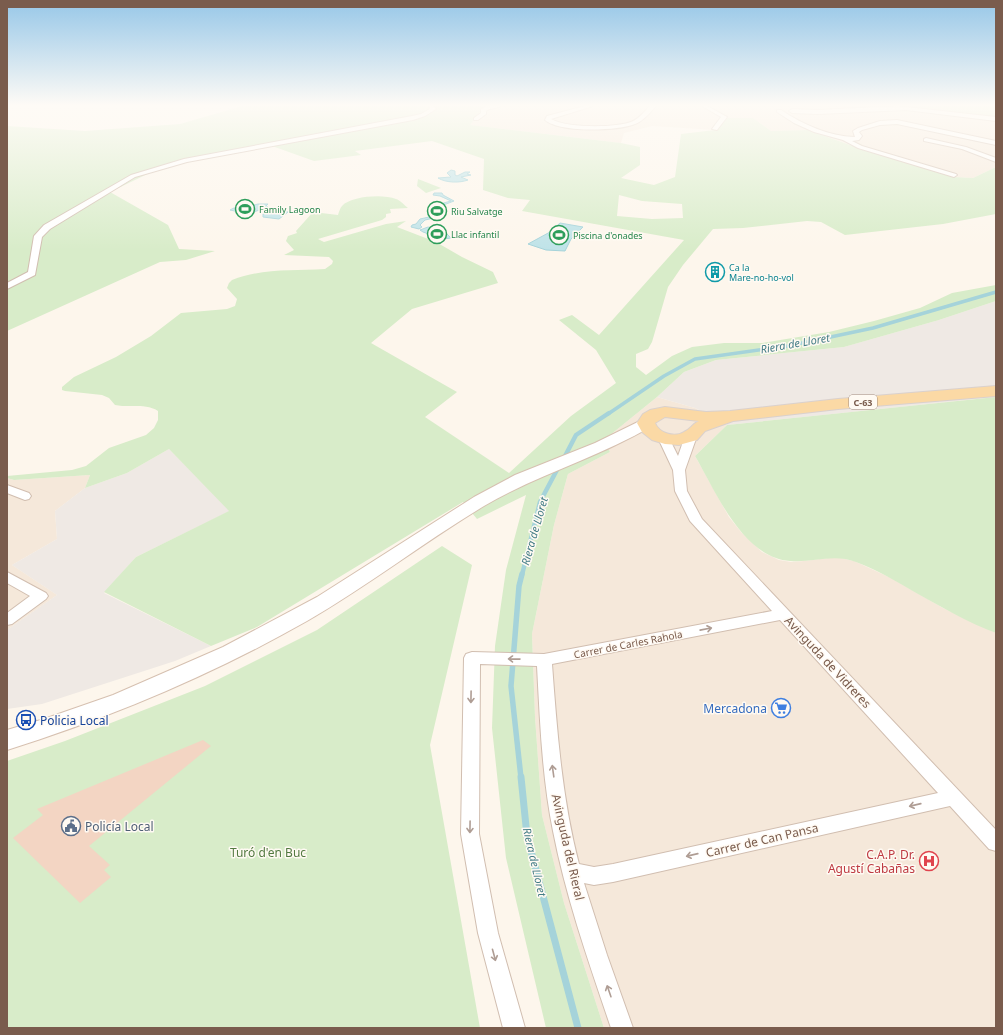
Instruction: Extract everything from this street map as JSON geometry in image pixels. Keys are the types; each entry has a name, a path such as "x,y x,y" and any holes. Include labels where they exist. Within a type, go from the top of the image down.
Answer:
{"main road":[{"name":"C-63","path":"685,416 730,416 838,404 996,391"},
{"path":"7,740 93,712 157,687 229,654 302,614 479,502 520,480 604,445 655,432 679,439 694,432 696,424 685,416 675,413 656,414 649,418 655,432"},
{"name":"C-63","path":"694,432 730,416"}],"street":[{"path":"7,286 32,273 38,236 47,227 133,176 186,160 217,154"},
{"path":"885,154 954,175"},
{"path":"979,154 996,160"},
{"name":"Avinguda de Vidreres","path":"655,432 679,470 681,491 697,521 996,843"},
{"name":"Avinguda de Vidreres","path":"679,470 694,432"},
{"path":"7,489 25,496"},
{"path":"7,577 41,596 7,620"},
{"name":"Carrer de Carles Rahola","path":"514,1028 488,932 470,834 472,658 539,660 602,650 783,614"},
{"name":"Avinguda del Rieral","path":"539,660 562,830 571,871 622,1028"},
{"name":"Carrer de Can Pansa","path":"571,871 594,876 613,873 953,797"}],"shaded area":[{"path":"880,154 996,154 996,167 973,178 954,177"},
{"path":"996,301 996,397 727,425 695,408 657,397 684,372 716,360 844,347 939,320"},
{"path":"657,397 695,408 727,425 695,456 729,517 741,532 762,552 779,560 791,562 828,558 841,558 854,561 891,578 943,608 996,633 996,1028 604,1028 564,903 542,815 535,717 532,634 554,525 568,474 610,452 604,440"},
{"path":"169,449 230,511 136,557 104,593 211,646 175,661 42,704 7,709 7,630 57,595 12,565 57,539 55,511 85,488 127,473"},
{"path":"90,475 85,488 55,511 57,539 12,565 57,595 7,630 7,478 14,480"}],"green space":[{"path":"7,154 226,154 160,168 110,192 168,225 179,249 215,251 186,260 160,262 7,331"},
{"path":"295,154 361,155 314,161"},
{"path":"470,154 640,154 640,165 621,178 654,185 675,177 678,154 880,154 954,177 973,178 996,167 996,214 943,224 845,235 821,222 807,221 743,228 713,229 683,265 668,287 652,342 648,349 636,354 636,367 646,375 672,356 692,347 724,343 762,343 829,332 920,308 952,293 996,285 996,301 939,320 844,347 716,360 684,372 657,397 604,440 610,452 568,474 554,525 532,634 535,717 542,815 564,903 604,1028 546,1028 506,858 492,728 495,646 506,570 526,495 477,519 463,502 257,627 211,646 104,592 136,557 229,511 169,449 127,473 85,488 90,475 14,480 7,478 7,476 72,470 86,466 109,448 146,435 154,428 158,420 158,411 142,406 115,405 109,398 102,395 65,391 62,390 62,387 74,377 116,357 151,336 181,313 227,309 235,306 237,299 227,288 232,280 243,276 266,272 325,269 332,264 333,261 329,257 284,255 294,250 286,241 288,236 297,233 296,231 313,212 338,215 341,207 352,200 376,196 396,199 408,208 390,209 391,213 386,214 386,217 382,220 318,239 324,242 386,224 406,221 397,227 436,242 493,272 498,283 412,309 371,343 457,392 425,417 509,473 571,416 616,383 596,350 559,320 572,315 599,335 684,240 522,211 530,200 508,198 483,190 484,159","holes":["619,195 642,201 682,204 683,218 652,219 617,216"]},
{"path":"418,179 441,188 426,193 417,186"},
{"path":"996,397 996,633 956,615 887,576 848,559 831,558 790,561 773,557 758,548 745,536 733,521 695,456 727,425"},
{"name":"Turó d'en Buc","path":"442,546 472,565 430,745 480,1028 7,1028 7,761 65,741 205,686 317,630"}],"water":[{"path":"451,170 455,171 455,175 457,176 465,172 470,172 467,174 471,175 461,177 468,180 461,182 449,182 438,178 451,177 447,173"},
{"name":"Riu Salvatge","path":"434,193 442,193 454,201 441,206 438,209 444,215 443,216 425,220 420,225 422,227 419,229 411,227 420,219 438,215 431,208 432,206 451,201 440,196 433,195"},
{"name":"Family Lagoon","path":"268,204 266,206 268,207 248,214 240,214 239,212 230,210 236,207"},
{"path":"276,210 288,212 279,219 263,217 263,214"},
{"name":"Piscina d'onades","path":"560,223 583,227 571,239 565,251 546,250 528,244 550,232"},
{"name":"Llac infantil","path":"428,227 443,230 451,238 443,239 420,230"}],"building":[{"name":"Policía Local","path":"203,740 211,746 89,846 110,865 104,870 111,877 80,903 13,838 43,815 37,809"}],"waterway":[{"name":"Riera de Lloret","path":"608,414 664,376 695,359 788,346 873,328 996,292"},
{"name":"Riera de Lloret","path":"563,460 576,435 609,413"},
{"name":"Riera de Lloret","path":"522,575 540,502 559,466"},
{"name":"Riera de Lloret","path":"521,778 511,686 519,586 522,574"},
{"name":"Riera de Lloret","path":"521,777 527,836 578,1028"}],"place":[{"name":"Family Lagoon","path":"245,209"},
{"name":"Riu Salvatge","path":"437,211"},
{"name":"Llac infantil","path":"437,234"},
{"name":"Piscina d'onades","path":"559,235"},
{"name":"Ca la Mare-no-ho-vol","path":"715,272"},
{"name":"Mercadona","path":"781,708"},
{"name":"Policia Local","path":"26,720"},
{"name":"Policía Local","path":"71,826"},
{"name":"C.A.P. Dr. Agustí Cabañas","path":"929,861"}]}
